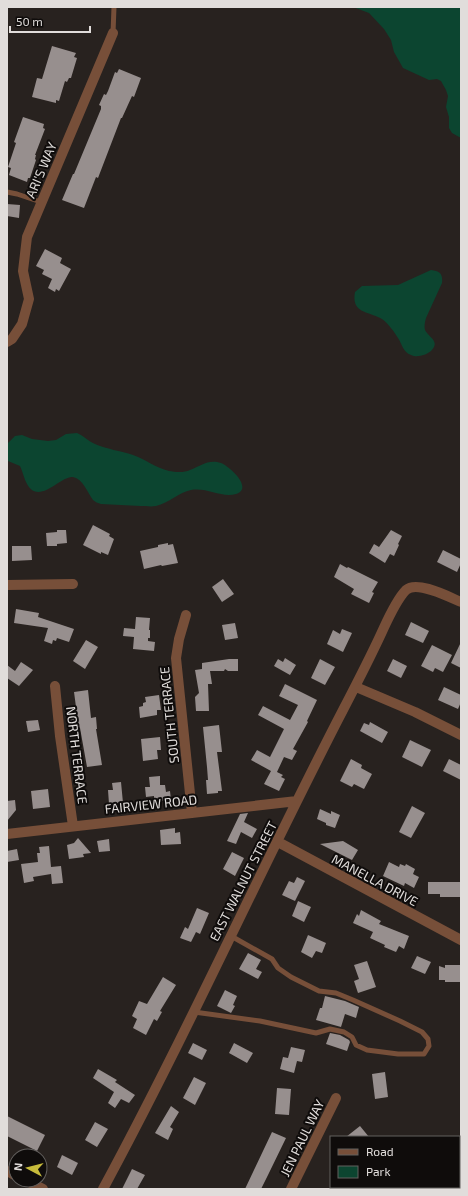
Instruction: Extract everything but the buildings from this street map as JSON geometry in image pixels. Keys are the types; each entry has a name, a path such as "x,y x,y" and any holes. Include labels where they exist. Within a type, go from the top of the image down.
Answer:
{"street":[{"name":"ARI'S WAY","path":"7,342 12,339 22,324 29,299 22,271 27,236 113,33"},
{"path":"7,585 73,584"},
{"name":"EAST WALNUT STREET","path":"103,1189 278,842 297,801 356,687 388,620 401,597 407,588 416,586 435,591 461,602"},
{"name":"SOUTH TERRACE","path":"186,615 179,639 176,658 192,813"},
{"name":"NORTH TERRACE","path":"55,686 61,743 73,826"},
{"path":"356,687 415,712 461,735"},
{"name":"FAIRVIEW ROAD","path":"7,834 297,801"},
{"name":"MANELLA DRIVE","path":"278,842 342,878 461,939"},
{"name":"JEN PAUL WAY","path":"291,1189 336,1098"}],"lane":[{"name":"ARI'S WAY","path":"113,33 114,7"},
{"path":"7,192 41,202"},
{"path":"193,1012 260,1021 316,1033 330,1029 344,1032 352,1036 356,1045 367,1050 398,1054 424,1054 429,1046 428,1039 422,1032 353,1000 336,993 319,991 292,978 278,968 272,959 231,936"}],"green space":[{"path":"353,7 461,7 461,138 452,133 449,128 449,117 446,107 448,96 441,81 437,79 429,80 403,68 394,52 391,40 384,29 369,13"},
{"path":"431,270 437,271 441,275 442,280 426,318 425,324 425,330 433,339 435,344 434,348 427,354 413,356 404,350 389,325 377,316 362,311 358,308 354,299 355,292 362,286 398,285"},
{"path":"77,433 95,444 133,455 169,471 185,472 208,462 221,463 229,468 238,477 241,482 241,491 236,494 225,495 197,489 191,490 182,493 161,505 154,506 101,504 93,500 80,480 73,477 62,480 44,491 38,492 32,490 26,482 20,466 8,461 8,443 15,436 22,435 32,439 48,441 56,440 66,434"}]}
